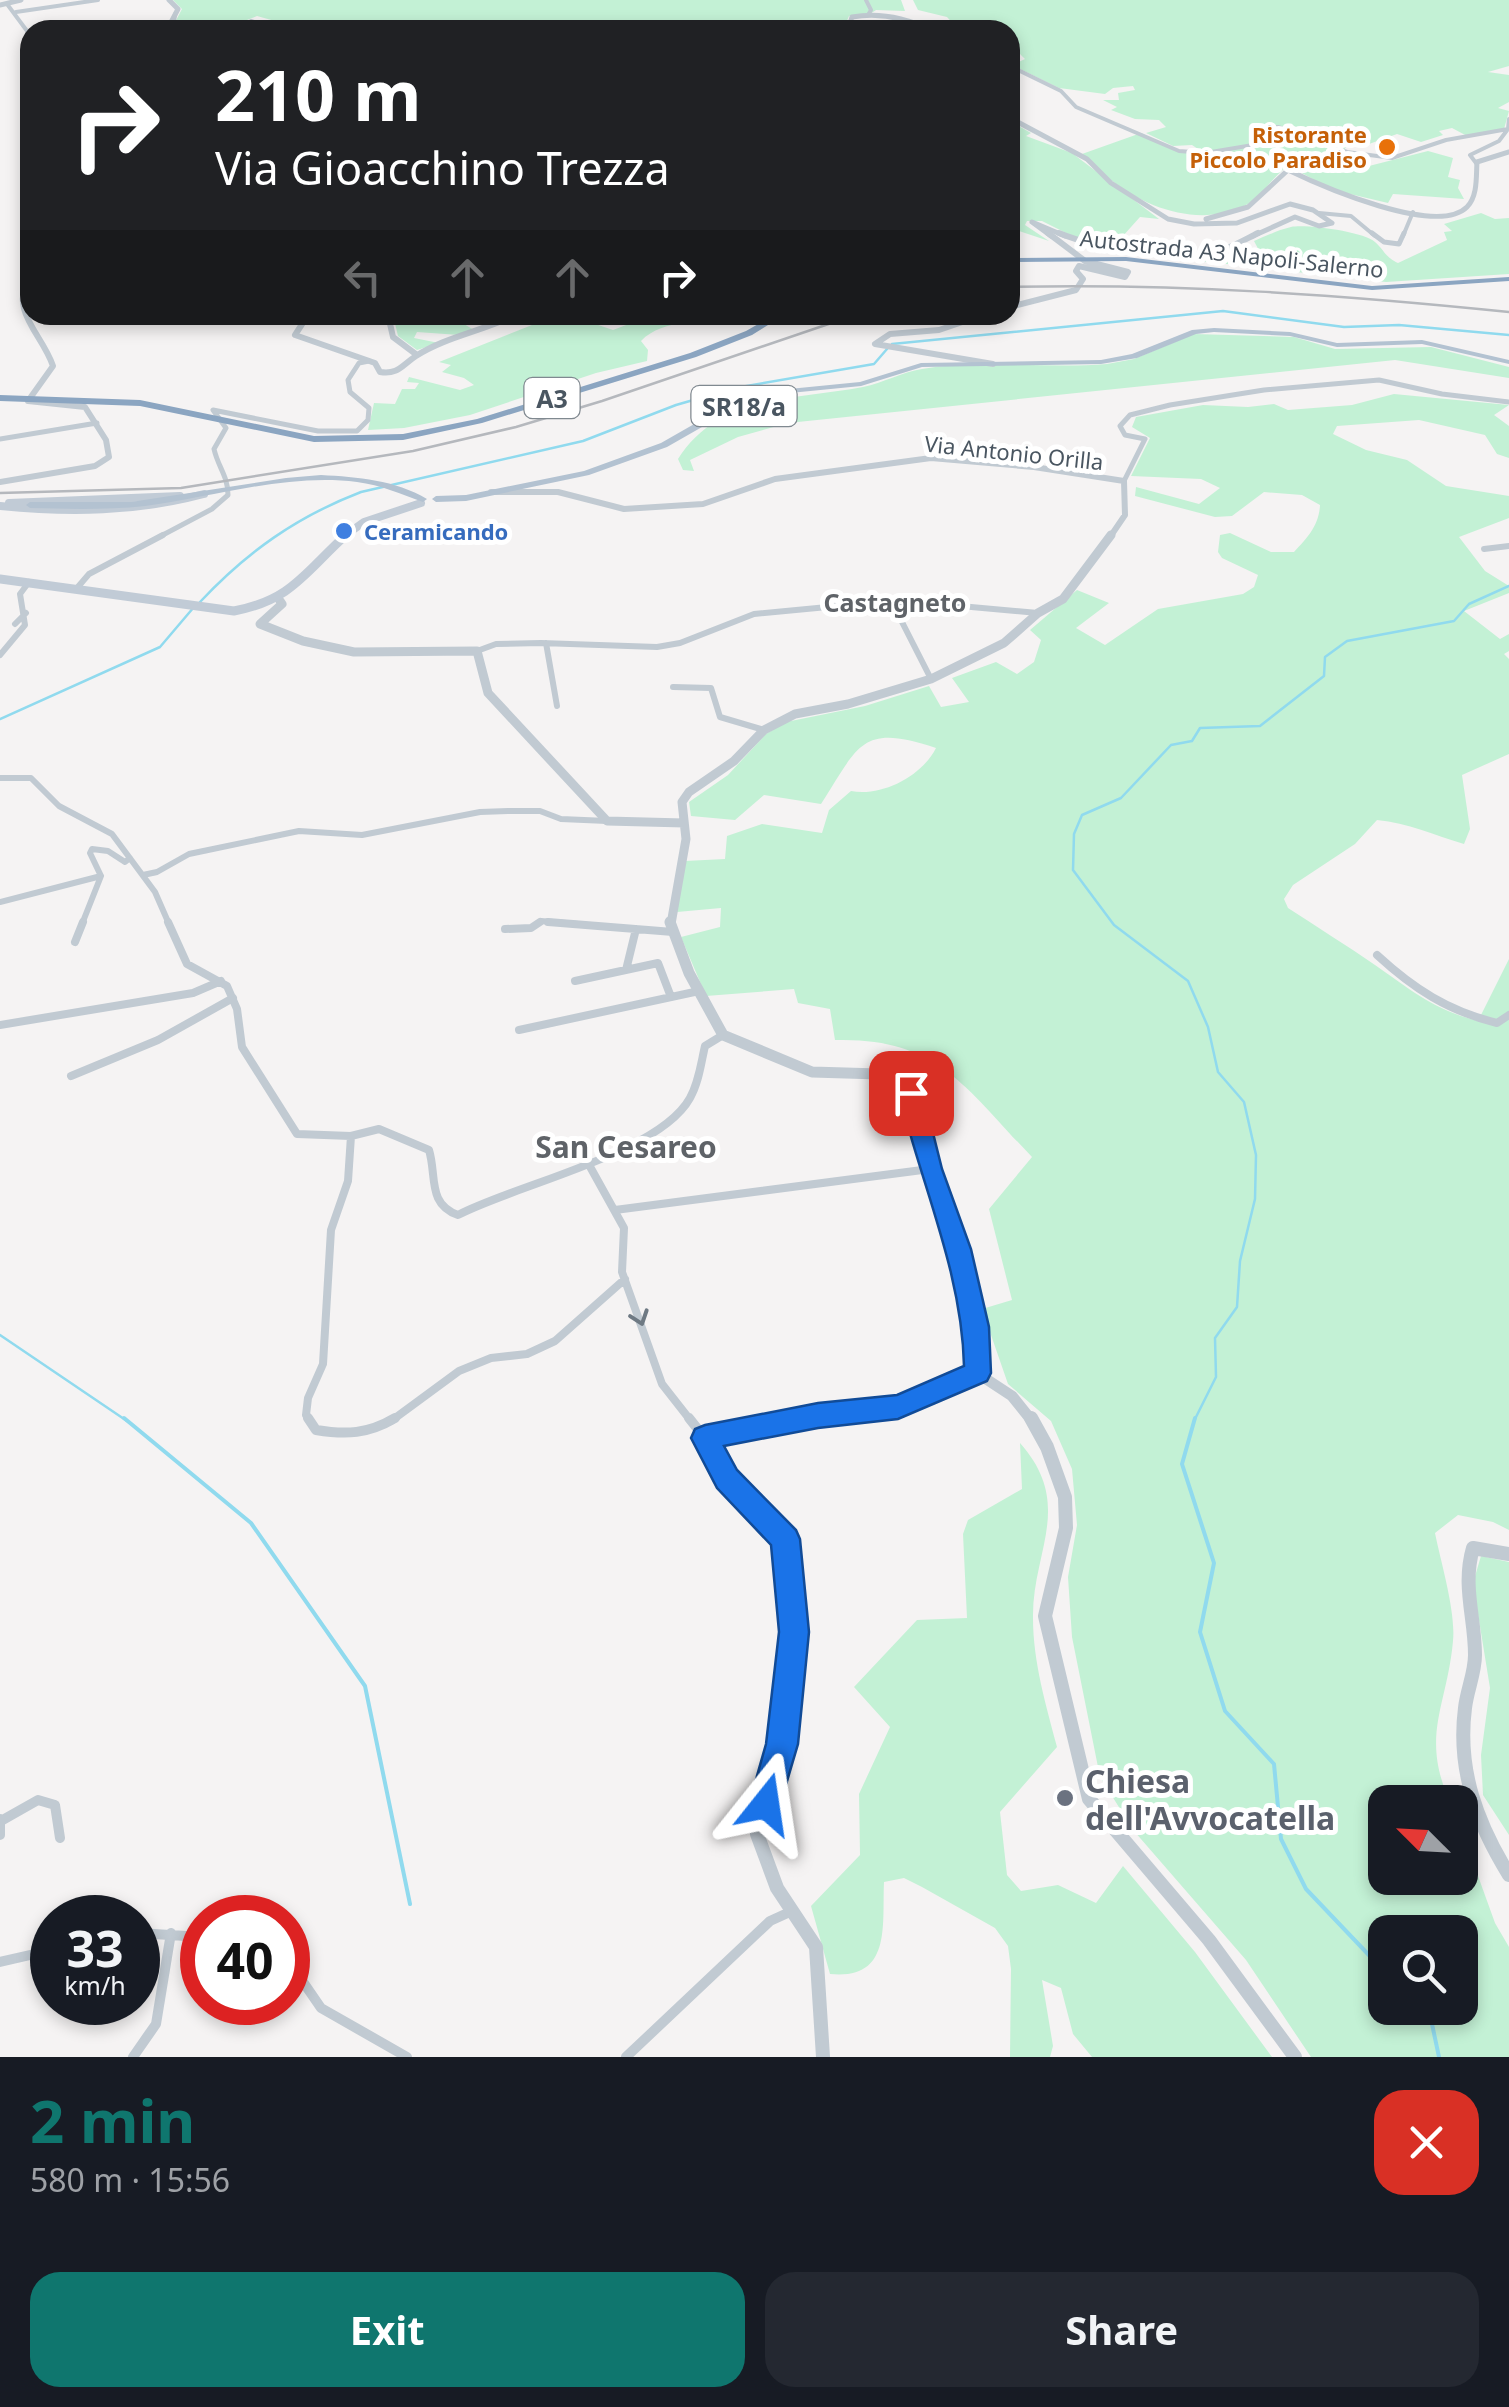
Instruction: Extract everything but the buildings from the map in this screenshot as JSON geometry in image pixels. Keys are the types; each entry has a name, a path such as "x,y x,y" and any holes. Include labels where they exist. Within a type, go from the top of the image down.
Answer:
{"highway":[{"name":"Autostrada A3 Napoli-Salerno","path":"1020,258 1116,257 1361,288 1509,278"},
{"name":"A3","path":"315,436 380,434 470,418 701,347 747,325"},
{"name":"A3","path":"5,396 140,402 315,436 381,439 455,427 717,346 760,325"}],"main road":[{"name":"SR18/a","path":"488,492 586,473 664,445 713,416 789,391 861,384 922,365 1101,362 1134,356 1196,332 1214,330 1290,334 1337,345 1422,342 1509,362"},
{"path":"30,505 142,504 284,481 346,477 390,484 428,502"},
{"path":"0,578 234,612 280,601 355,531 376,520 428,502 488,492"},
{"path":"0,504 36,511 105,512 172,504 204,494"}],"street":[{"path":"2,3 22,0"},
{"path":"2,3 16,12 98,0"},
{"path":"168,0 178,9 172,20"},
{"path":"866,0 871,10 868,15"},
{"path":"16,12 20,24"},
{"path":"174,20 175,14"},
{"path":"851,20 859,15 902,20"},
{"path":"1020,71 1060,92 1076,107 1192,153 1253,144 1256,128 1261,125 1287,129 1318,144 1380,158 1405,156 1440,142 1508,128"},
{"path":"1156,211 1199,219 1230,215 1248,207 1288,170 1329,190 1435,218 1466,209 1476,188 1476,164 1470,154 1499,141 1509,120"},
{"path":"1020,126 1080,154 1112,183 1168,219 1209,225 1241,223 1287,205 1352,216 1379,240 1392,245 1399,244 1413,212"},
{"path":"1476,164 1509,152"},
{"path":"1020,304 1076,290 1083,279 1076,271 1079,266 1116,277 1125,277 1128,272 1085,261 1032,222 1091,247 1150,252 1219,251 1287,218 1301,217 1320,226 1332,224 1319,213"},
{"path":"0,482 106,461 109,451 91,412 80,404 28,401 53,360 29,325"},
{"path":"302,325 296,334 370,361 378,365 380,372 396,374 416,355 491,325"},
{"path":"390,325 393,337 416,355"},
{"path":"954,325 890,334 876,344 941,357 992,360 993,364"},
{"path":"82,589 90,574 212,509 228,495 228,477 218,465 214,449 226,428 212,410 308,430 357,431 368,420 370,408 350,392 348,380 359,363 370,361"},
{"path":"977,1373 976,1327 958,1249 930,1169 911,1093 879,1074 812,1072 723,1035 699,991 668,920 686,838 682,802 689,792 734,761 764,730 795,714 848,704 931,679 1004,643 1038,613 1063,598 1125,515 1124,481 1145,439 1126,435 1120,426 1130,415 1264,390 1379,380 1454,396 1509,402"},
{"path":"0,439 97,423"},
{"name":"Via Antonio Orilla","path":"488,492 558,492 624,509 703,504 776,479 931,458 1034,467 1124,481"},
{"path":"1484,549 1509,546"},
{"path":"0,655 26,625 20,594 29,582"},
{"path":"262,620 282,604 280,601"},
{"path":"234,612 258,615 264,627 345,652 382,654 450,646 478,651 496,644 656,647 680,643 754,614 900,609 906,601 1038,613"},
{"path":"15,624 26,614"},
{"path":"902,622 931,679"},
{"path":"546,643 557,706"},
{"path":"478,651 488,694 608,821"},
{"path":"672,687 710,688 720,717 764,730"},
{"path":"0,778 31,778 59,806 112,834 143,875 174,929 178,951 186,964 221,981 232,998 242,1047 297,1134 351,1136 378,1129 429,1150 433,1198 445,1212 458,1215 482,1200 588,1163 666,1126 688,1102 705,1046 723,1035"},
{"path":"143,875 157,872 189,854 299,831 362,836 480,812 540,811 561,819 684,823"},
{"path":"75,942 100,876 90,853 92,849 108,851 125,862 130,858"},
{"path":"0,902 100,876"},
{"path":"505,929 531,928 541,922 673,932"},
{"path":"626,970 636,929"},
{"path":"1377,955 1410,988 1440,1006 1497,1023 1509,1015"},
{"path":"574,981 658,964 672,997"},
{"path":"0,1025 192,993 221,981"},
{"path":"520,1030 699,991"},
{"path":"72,1076 158,1040 232,998"},
{"path":"351,1136 348,1181 331,1230 323,1364 308,1398 306,1416 316,1430 378,1430 431,1387 459,1371 495,1357 528,1354 548,1345 602,1303 625,1279"},
{"path":"588,1163 624,1228 625,1279 662,1384 705,1438 727,1479 785,1539 794,1632 782,1744 757,1834 778,1888 816,1947 823,2057"},
{"path":"615,1210 930,1169"},
{"path":"705,1438 818,1416 898,1407 977,1373"},
{"path":"977,1373 1012,1396 1030,1418 1047,1447 1065,1497 1063,1544 1045,1616 1089,1799 1209,1940 1295,2057"},
{"path":"1509,1554 1473,1548 1464,1575 1475,1657 1464,1711 1465,1786 1486,1840 1509,1874"},
{"path":"0,1835 1,1820 38,1800 56,1805 60,1838"},
{"path":"626,2057 770,1921 792,1911"},
{"path":"160,1933 180,1934"},
{"path":"133,2057 156,2024 171,1933"},
{"path":"0,1962 30,1955"},
{"path":"310,1991 322,2008 407,2057"}],"green space":[{"path":"173,0 901,0 905,11 876,10 849,16 847,20 271,20 257,16 247,20 176,20 182,9"},
{"path":"913,0 1509,0 1509,66 1488,72 1509,75 1509,102 1498,108 1509,111 1504,129 1469,137 1452,128 1421,142 1397,134 1369,144 1348,142 1343,153 1365,167 1428,151 1453,158 1448,177 1460,180 1458,188 1464,199 1393,194 1388,203 1333,190 1298,171 1284,169 1244,206 1210,215 1174,212 1125,190 1082,154 1141,133 1182,153 1198,149 1192,145 1173,146 1146,133 1166,127 1159,120 1135,119 1111,110 1117,107 1103,100 1119,100 1118,93 1135,90 1133,86 1113,88 1105,94 1059,88 1020,69 1020,61 1025,59 1020,54 1020,20 950,20 918,10"},
{"path":"1020,127 1031,133 1026,136 1072,153 1159,219 1140,217 1122,237 1099,236 1084,242 1042,221 1027,221 1025,225 1049,241 1020,231"},
{"path":"1481,213 1495,219 1509,218 1509,274 1386,282 1147,255 1251,261 1263,258 1254,241 1291,227 1309,227 1369,238 1398,263 1447,240 1444,232 1452,231 1444,224"},
{"path":"395,325 466,325 474,330 459,335 417,332 414,338 439,343 417,350 398,336"},
{"path":"532,325 598,325 613,330 626,325 673,325 650,333 641,341 648,350 647,361 596,373 470,415 404,428 368,430 374,403 395,404 402,389 415,389 419,383 407,382 409,377 460,390 474,385 442,372 451,365 439,362"},
{"path":"1194,334 1294,337 1335,349 1431,347 1509,367 1509,378 1395,360 788,423 738,437 690,460 694,471 683,470 678,459 715,422 761,404 863,387 915,370 945,366 1107,364 1134,359"},
{"path":"1394,394 1509,405 1494,415 1509,426 1509,458 1497,454 1485,435 1419,420 1337,426 1333,434 1366,450 1407,460 1446,486 1509,496 1509,518 1459,537 1485,571 1509,586 1509,593 1464,611 1500,639 1509,634 1509,651 1504,654 1509,659 1509,754 1462,775 1470,829 1464,844 1377,820 1355,844 1293,885 1284,899 1288,908 1424,998 1478,1021 1509,959 1509,1530 1493,1522 1458,1515 1435,1533 1453,1629 1436,1739 1443,1785 1368,1785 1368,1895 1478,1895 1478,1876 1495,1923 1509,1947 1509,2057 1311,2057 1246,1960 1134,1831 1100,1777 1072,1637 1068,1577 1077,1525 1072,1469 1051,1421 1008,1384 982,1309 1012,1300 989,1209 1032,1157 948,1072 900,1047 835,1040 830,1009 798,1003 794,989 706,996 681,937 720,927 721,908 677,912 685,861 725,859 727,836 762,824 822,833 829,810 851,791 875,791 900,782 921,767 936,748 892,738 877,739 854,754 821,804 764,795 735,820 691,816 689,802 728,775 766,734 786,722 865,706 929,686 941,707 969,702 952,678 996,662 1017,674 1034,662 1041,640 1030,630 1077,590 1109,603 1076,628 1105,645 1158,609 1243,594 1254,587 1258,575 1222,558 1218,552 1220,535 1230,533 1271,552 1294,552 1312,531 1320,505 1302,495 1264,492 1232,516 1215,517 1135,496 1136,487 1199,504 1220,488 1201,479 1131,476 1150,438 1132,427 1136,417 1203,405 1274,404 1288,410 1352,405"},
{"path":"1020,1443 1036,1466 1048,1508 1033,1618 1035,1651 1057,1747 1000,1812 1007,1875 1021,1891 1058,1885 1096,1903 1123,1866 1195,1952 1272,2057 1092,2057 1073,2034 1061,1988 1042,1980 1053,2046 1050,2057 1010,2057 1008,1946 995,1928 904,1878 884,1882 882,1932 874,1959 850,1974 830,1974 811,1906 860,1855 859,1794 890,1727 854,1687 917,1620 967,1618 963,1534 968,1520 1022,1489"},
{"path":"1481,1556 1509,1562 1509,1835 1483,1795 1481,1755 1490,1688 1473,1583"}],"waterway":[{"path":"892,344 1223,311 1344,327 1399,325 1509,335"},
{"path":"200,602 274,538 361,492 583,441 676,405 735,388 874,364 887,349"},
{"path":"1194,1420 1216,1377 1215,1338 1237,1307 1240,1261 1255,1199 1256,1155 1244,1102 1218,1072 1208,1027 1188,981 1114,925 1073,870 1074,834 1082,815 1121,798 1171,745 1192,741 1200,728 1260,726 1324,676 1325,657 1347,641 1454,621 1469,604 1509,586"},
{"path":"0,719 160,647 194,607"},
{"path":"0,1335 127,1421"},
{"path":"124,1418 251,1523 365,1686 410,1904"},
{"path":"1194,1420 1182,1464 1214,1563 1200,1632 1225,1711 1274,1764 1281,1839 1306,1889 1368,1954"},
{"path":"1432,2025 1439,2057"}],"railway":[{"path":"1020,287 1260,292 1509,312"},
{"path":"0,493 181,488 413,451 516,427 602,401 826,325"}],"place":[{"name":"Ristorante Piccolo Paradiso","path":"1387,147"},
{"name":"Ceramicando","path":"344,531"},
{"name":"Chiesa dell'Avvocatella","path":"1065,1798"}],"district":[{"name":"Castagneto","path":"895,602"},
{"name":"San Cesareo","path":"626,1146"}],"route":[{"path":"766,1804 782,1744 794,1632 785,1539 727,1479 705,1438 818,1416 898,1407 977,1373 979,1346 958,1249 930,1169 911,1093"}]}
